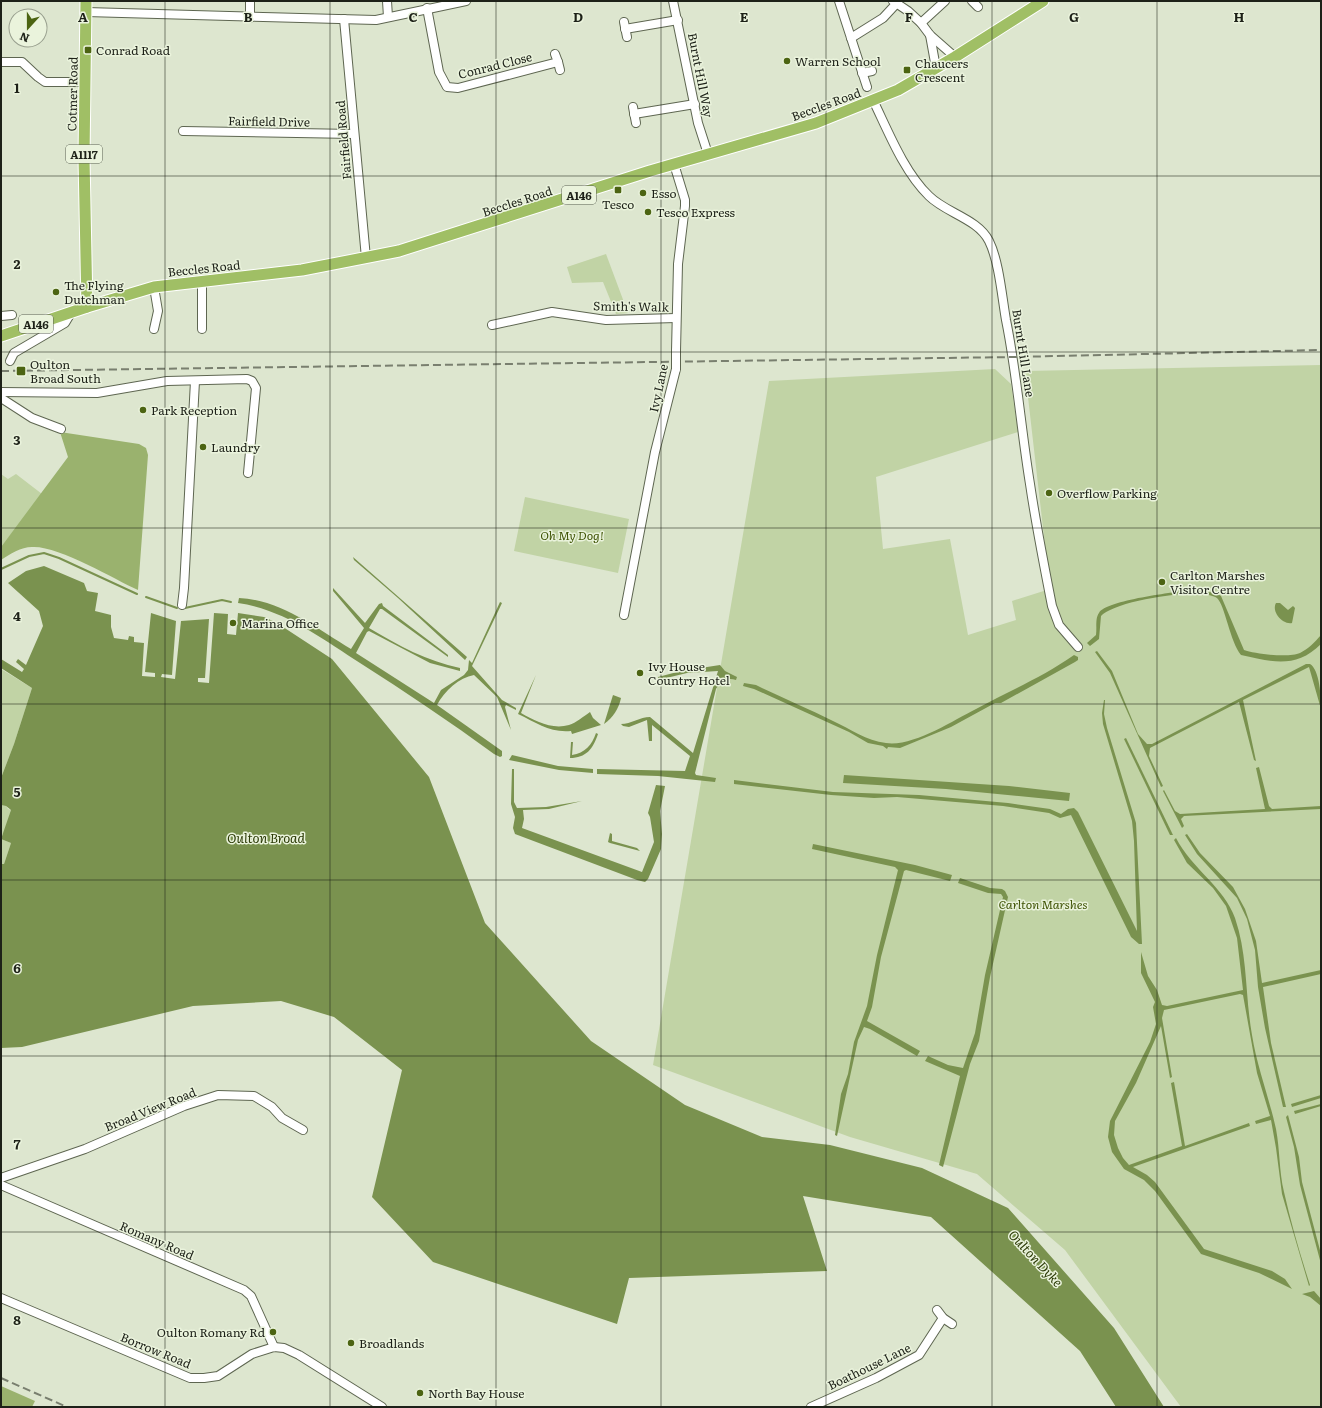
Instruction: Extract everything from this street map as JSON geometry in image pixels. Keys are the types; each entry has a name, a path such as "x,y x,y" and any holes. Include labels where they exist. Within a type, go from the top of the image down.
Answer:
{"highway":[{"name":"Beccles Road","path":"71,313 154,287 269,275 399,251 674,164 816,123 898,90 955,57 1043,1"},
{"name":"Cotmer Road","path":"86,6 84,162 87,307"},
{"name":"A146","path":"1,336 18,329 71,313"}],"street":[{"path":"250,1 250,18"},
{"path":"387,1 388,17"},
{"path":"86,6 250,18 376,20 426,8 466,1"},
{"name":"Burnt Hill Way","path":"673,1 698,123 708,154"},
{"path":"839,1 867,87"},
{"path":"921,23 945,1"},
{"path":"851,38 883,18 894,2 921,23 930,35 955,57"},
{"name":"Conrad Close","path":"426,8 439,72 447,87 458,88 559,66 555,54"},
{"name":"Fairfield Road","path":"344,19 366,258"},
{"path":"625,29 678,20"},
{"path":"930,35 936,68"},
{"path":"1,62 22,62 38,78 45,82 85,82"},
{"path":"862,73 872,71"},
{"name":"Burnt Hill Lane","path":"873,100 890,137 918,184 930,197 946,209 974,225 984,233 989,241 994,258 1014,357 1030,484 1052,606 1059,624 1078,647"},
{"path":"636,123 634,110 695,104"},
{"name":"Fairfield Drive","path":"183,131 354,134"},
{"name":"Ivy Lane","path":"624,615 655,452 676,369 676,318 680,237 685,200 674,164"},
{"path":"202,281 202,329"},
{"path":"154,287 158,311 154,329"},
{"name":"Smith's Walk","path":"492,325 552,312 606,320 676,318"},
{"name":"Beccles Road","path":"10,361 14,353 65,323 71,313"},
{"path":"1,316 12,315"},
{"path":"1,392 97,393 166,381 247,379 255,384 256,388 248,473"},
{"path":"182,605 195,381"},
{"path":"1,398 32,418 61,429"},
{"name":"Broad View Road","path":"1,1178 84,1149 184,1106 218,1095 254,1096 272,1107 282,1118 303,1130"},
{"name":"Romany Road","path":"1,1185 244,1290 251,1296 274,1347"},
{"name":"Borrow Road","path":"1,1298 190,1378 218,1376 252,1354 274,1347"},
{"path":"937,1310 943,1318 952,1324"},
{"name":"Boathouse Lane","path":"811,1407 876,1378 919,1355 943,1318"},
{"path":"274,1347 296,1353 382,1407"}],"green space":[{"path":"606,254 628,313 616,314 603,282 572,283 567,267"},
{"name":"Carlton Marshes","path":"1321,365 1321,1407 1181,1407 1065,1250 977,1174 850,1137 653,1065 769,381 995,369 1011,384 1018,432 876,477 883,549 950,539 968,635 1016,620 1012,601 1050,589 1025,371"},
{"path":"1,474 8,479 16,474 42,494 1,547"},
{"name":"Oh My Dog!","path":"525,497 629,519 618,573 514,551"},
{"path":"1,669 32,688 14,744 1,778"},
{"path":"1,805 6,806 11,810 4,835 1,834"},
{"path":"1,839 11,843 4,864 1,864"}],"shaded area":[{"path":"60,432 139,444 146,448 148,455 138,590 70,557 56,551 43,548 24,548 1,560 1,547 68,457"},
{"path":"1,1386 35,1401 32,1407 1,1407"}],"water":[{"path":"353,557 467,657 465,660 398,598 354,560"},
{"name":"Oulton Broad","path":"44,566 84,583 87,591 98,593 95,611 111,615 111,627 114,638 128,640 129,636 134,637 134,642 144,643 142,676 155,677 155,673 145,672 151,613 176,621 172,675 162,674 161,677 175,679 181,621 209,619 205,678 198,678 198,682 209,683 214,613 228,614 227,634 236,635 238,613 264,617 277,623 332,659 429,777 485,923 591,1041 685,1105 762,1137 830,1145 922,1168 1008,1208 1114,1328 1164,1407 1116,1407 1080,1351 931,1217 803,1196 827,1271 629,1278 617,1324 433,1262 372,1197 402,1070 334,1017 281,1001 193,1006 22,1047 1,1048 1,864 4,864 11,843 1,839 11,810 6,806 1,805 1,778 14,744 32,688 1,668 1,659 22,672 24,669 16,662 18,659 26,665 43,626 39,611 8,583 26,571"},
{"path":"333,588 365,623 379,604 382,603 383,606 448,655 448,657 382,609 380,609 369,628 413,652 460,668 460,671 430,663 369,631 367,632 356,653 434,703 441,690 464,675 468,670 469,660 472,663 500,602 502,603 472,666 502,700 516,708 516,710 506,705 505,707 511,730 497,697 474,675 463,679 448,690 437,705 502,751 502,756 500,757 494,754 411,696 302,626 287,618 255,606 238,603 239,598 254,600 284,609 351,649 364,628 333,591"},
{"path":"1192,590 1216,593 1221,596 1244,650 1272,655 1295,654 1306,649 1321,635 1321,644 1312,652 1302,657 1283,662 1263,660 1241,655 1234,642 1223,608 1217,598 1208,595 1194,594 1177,594 1158,597 1122,605 1109,610 1101,616 1099,639 1090,646 1087,643 1096,635 1097,618 1099,613 1104,608 1142,597"},
{"path":"1276,603 1280,603 1288,610 1293,606 1295,608 1292,623 1285,622 1276,614"},
{"path":"1097,651 1112,671 1138,734 1147,744 1152,744 1306,664 1310,664 1313,667 1318,678 1321,709 1309,667 1243,700 1256,761 1254,760 1239,702 1150,748 1149,756 1163,786 1161,787 1110,673 1095,652"},
{"path":"1074,655 1078,657 1078,660 1001,703 995,703 951,727 900,748 888,747 887,749 883,746 868,743 849,732 754,689 743,686 744,683 756,685 872,740 886,743 897,743 908,741 932,732 1038,677"},
{"path":"720,665 725,671 737,677 736,680 724,680 716,689 695,773 696,775 716,778 715,782 658,776 597,774 597,769 685,771 690,756 652,725 652,741 649,741 647,720 629,727 621,724 650,717 693,753 718,671 687,673 658,680 658,677 681,671"},
{"path":"536,675 521,713 538,722 550,726 563,726 572,724 590,712 593,718 601,725 572,734 571,731 544,727 518,714"},
{"path":"613,695 621,698 620,702 613,716 604,724"},
{"path":"1104,700 1104,714 1107,728 1136,823 1142,944 1139,944 1131,937 1071,815 1060,818 1049,813 1003,806 897,797 874,798 831,795 734,784 734,780 833,792 919,795 1008,803 1050,809 1061,814 1068,809 1074,808 1078,812 1137,931 1132,821 1103,724 1102,713"},
{"path":"596,733 598,734 594,744 588,752 576,758 570,758 571,742 573,742 572,755 577,754 587,748"},
{"path":"1126,738 1173,835 1170,835 1124,739"},
{"path":"512,755 558,766 593,769 593,773 559,770 509,760"},
{"path":"1259,767 1269,806 1272,809 1321,806 1321,809 1184,816 1181,819 1184,826 1182,828 1163,791 1164,790 1175,811 1180,814 1265,809 1256,768"},
{"path":"512,769 514,769 514,802 517,808 546,807 582,801 549,809 523,810 524,819 522,828 642,872 654,842 648,813 656,785 665,786 660,811 662,834 661,849 648,879 645,882 637,880 515,834 513,828 515,817 511,804"},
{"path":"844,775 1009,786 1070,793 1069,801 946,789 843,783"},
{"path":"610,833 612,834 612,841 637,848 640,851 608,842"},
{"path":"1187,834 1200,853 1233,887 1245,909 1256,941 1262,983 1321,970 1321,974 1263,987 1271,1043 1286,1107 1283,1107 1265,1028 1258,987 1255,950 1247,919 1237,898 1197,854 1185,835"},
{"path":"1176,838 1190,859 1216,887 1230,907 1235,918 1242,947 1254,1047 1276,1129 1284,1192 1310,1285 1309,1286 1282,1194 1271,1120 1256,1124 1255,1121 1270,1116 1257,1073 1243,995 1240,994 1164,1010 1162,1018 1172,1077 1170,1078 1161,1026 1136,1083 1115,1121 1114,1135 1123,1158 1129,1165 1182,1146 1171,1083 1174,1082 1185,1146 1249,1123 1250,1126 1133,1167 1147,1175 1155,1182 1204,1249 1272,1271 1285,1279 1292,1289 1259,1273 1201,1254 1155,1191 1144,1180 1124,1169 1112,1152 1108,1137 1110,1121 1150,1042 1156,1024 1153,1007 1155,1002 1141,973 1141,952 1148,976 1157,990 1162,1005 1167,1006 1243,990 1237,938 1226,906 1213,888 1187,863 1174,840"},
{"path":"813,844 915,865 952,875 950,881 906,870 904,871 881,957 872,1007 867,1021 920,1051 917,1056 864,1027 858,1040 837,1136 835,1135 841,1094 848,1074 854,1042 867,1006 877,955 898,870 895,867 812,849"},
{"path":"960,878 990,888 1002,889 1008,897 990,977 979,1041 970,1064 943,1167 939,1165 960,1076 925,1061 928,1056 948,1065 963,1068 975,1033 985,975 1003,897 1001,894 988,893 958,883"},
{"path":"1321,1095 1321,1098 1292,1107 1291,1104"},
{"path":"1321,1104 1321,1106 1295,1114 1294,1111"},
{"path":"1288,1115 1299,1157 1302,1182 1321,1254 1321,1264 1300,1185 1294,1147 1286,1117"},
{"path":"1314,1291 1321,1299 1321,1306 1310,1297 1302,1294"}],"waterway":[{"path":"1,569 29,556 44,553 59,558 137,594"},
{"path":"146,597 177,608"},
{"path":"185,608 222,600 231,602"}],"railway":[{"path":"1,371 1014,357 1321,350"},
{"path":"1,1378 67,1407"}],"place":[{"name":"Conrad Road","path":"88,50"},
{"name":"Warren School","path":"787,61"},
{"name":"Chaucers Crescent","path":"907,70"},
{"name":"Tesco","path":"618,190"},
{"name":"Esso","path":"643,193"},
{"name":"Tesco Express","path":"648,212"},
{"name":"The Flying Dutchman","path":"56,292"},
{"name":"Oulton Broad South","path":"21,371"},
{"name":"Park Reception","path":"143,410"},
{"name":"Laundry","path":"203,447"},
{"name":"Overflow Parking","path":"1049,493"},
{"name":"Carlton Marshes Visitor Centre","path":"1162,582"},
{"name":"Marina Office","path":"233,623"},
{"name":"Ivy House Country Hotel","path":"640,673"},
{"name":"Oulton Romany Rd","path":"273,1332"},
{"name":"Broadlands","path":"351,1343"},
{"name":"North Bay House","path":"420,1393"}],"water label":[{"name":"Oulton Dyke","path":"1036,1258"}]}
